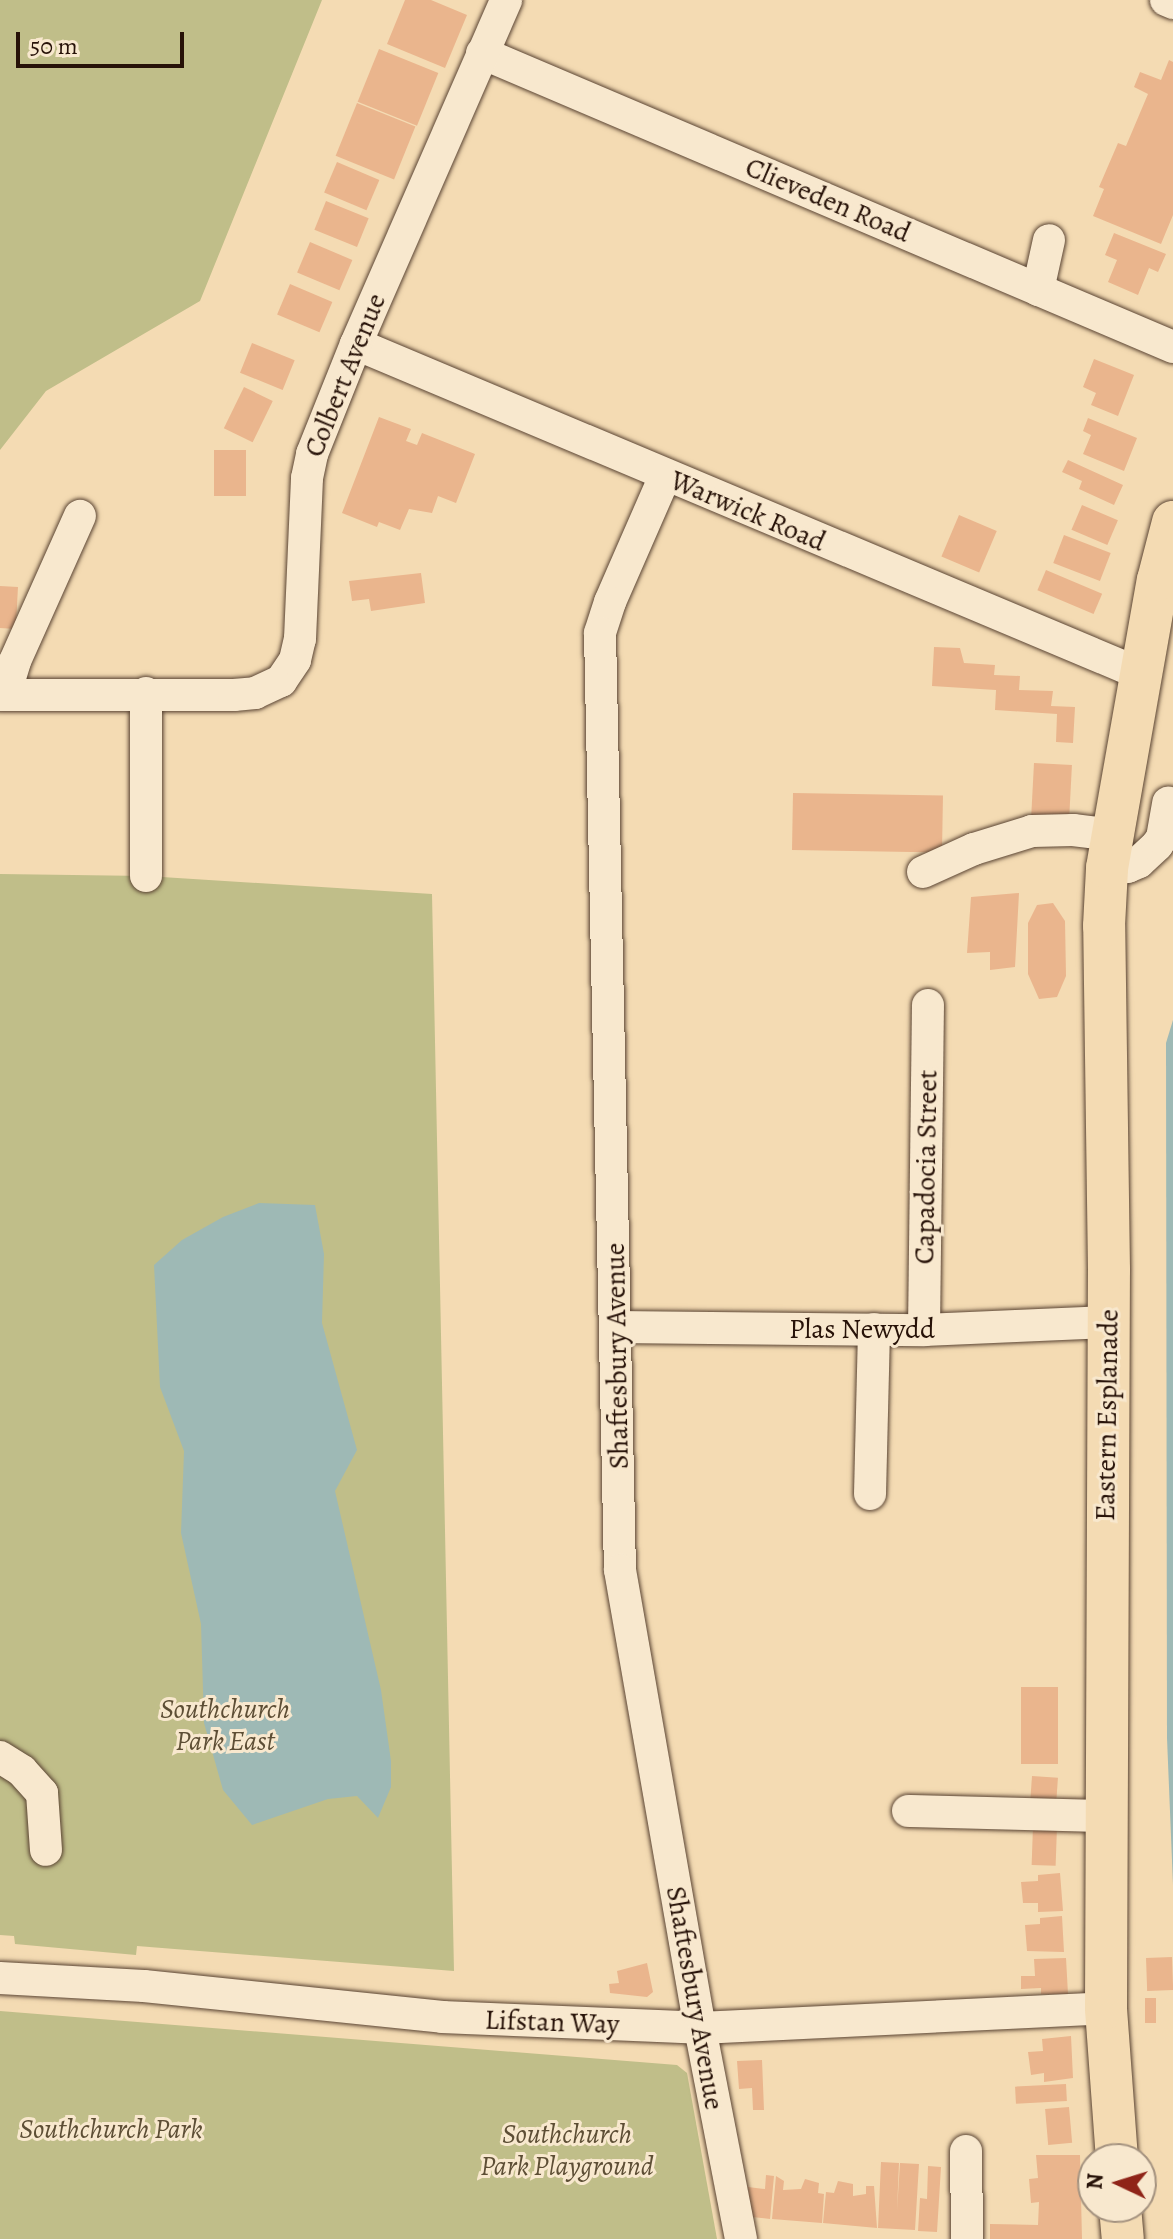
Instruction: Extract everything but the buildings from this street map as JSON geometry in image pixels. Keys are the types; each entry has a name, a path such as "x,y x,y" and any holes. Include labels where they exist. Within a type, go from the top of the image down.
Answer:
{"main road":[{"name":"Eastern Esplanade","path":"1116,2143 1106,2008 1104,1816 1108,1322 1103,991 1110,852 1141,674 1173,522"}],"street":[{"name":"Colbert Avenue","path":"2,694 255,693 281,681 295,660 300,639 309,466 356,344 506,0"},
{"path":"1166,0 1173,3"},
{"name":"Clieveden Road","path":"482,53 1173,347"},
{"path":"1038,290 1049,240"},
{"name":"Warwick Road","path":"356,344 1141,674"},
{"name":"Shaftesbury Avenue","path":"665,476 610,602 600,633 624,1599 741,2239"},
{"path":"2,694 80,516"},
{"path":"146,693 146,876"},
{"path":"923,872 974,849 1032,831 1073,830 1128,867 1139,862 1162,838 1168,803"},
{"name":"Capadocia Street","path":"924,1330 928,1005"},
{"name":"Plas Newydd","path":"616,1327 924,1330 1108,1322"},
{"path":"867,1494 874,1329"},
{"path":"0,1757 22,1771 42,1793 46,1850"},
{"path":"908,1811 1104,1816"},
{"name":"Lifstan Way","path":"0,1978 144,1986 442,2017 700,2028 1106,2008"},
{"path":"966,2151 967,2239"}],"green space":[{"path":"0,0 322,0 200,301 46,391 0,450"},
{"name":"Southchurch Park East","path":"0,874 146,876 432,894 454,1971 137,1946 136,1955 15,1944 14,1936 0,1935"},
{"name":"Southchurch Park","path":"0,2011 677,2065 687,2073 717,2239 0,2239"}],"water":[{"path":"1173,1020 1173,1885 1167,1738 1166,1043"},
{"path":"259,1203 315,1205 324,1254 322,1323 357,1450 335,1491 381,1690 391,1761 391,1787 378,1818 357,1796 328,1799 252,1825 223,1790 204,1723 201,1624 181,1533 184,1451 160,1387 154,1265 182,1240 223,1217"}],"park label":[{"name":"Southchurch Park Playground","path":"567,2150"}]}
